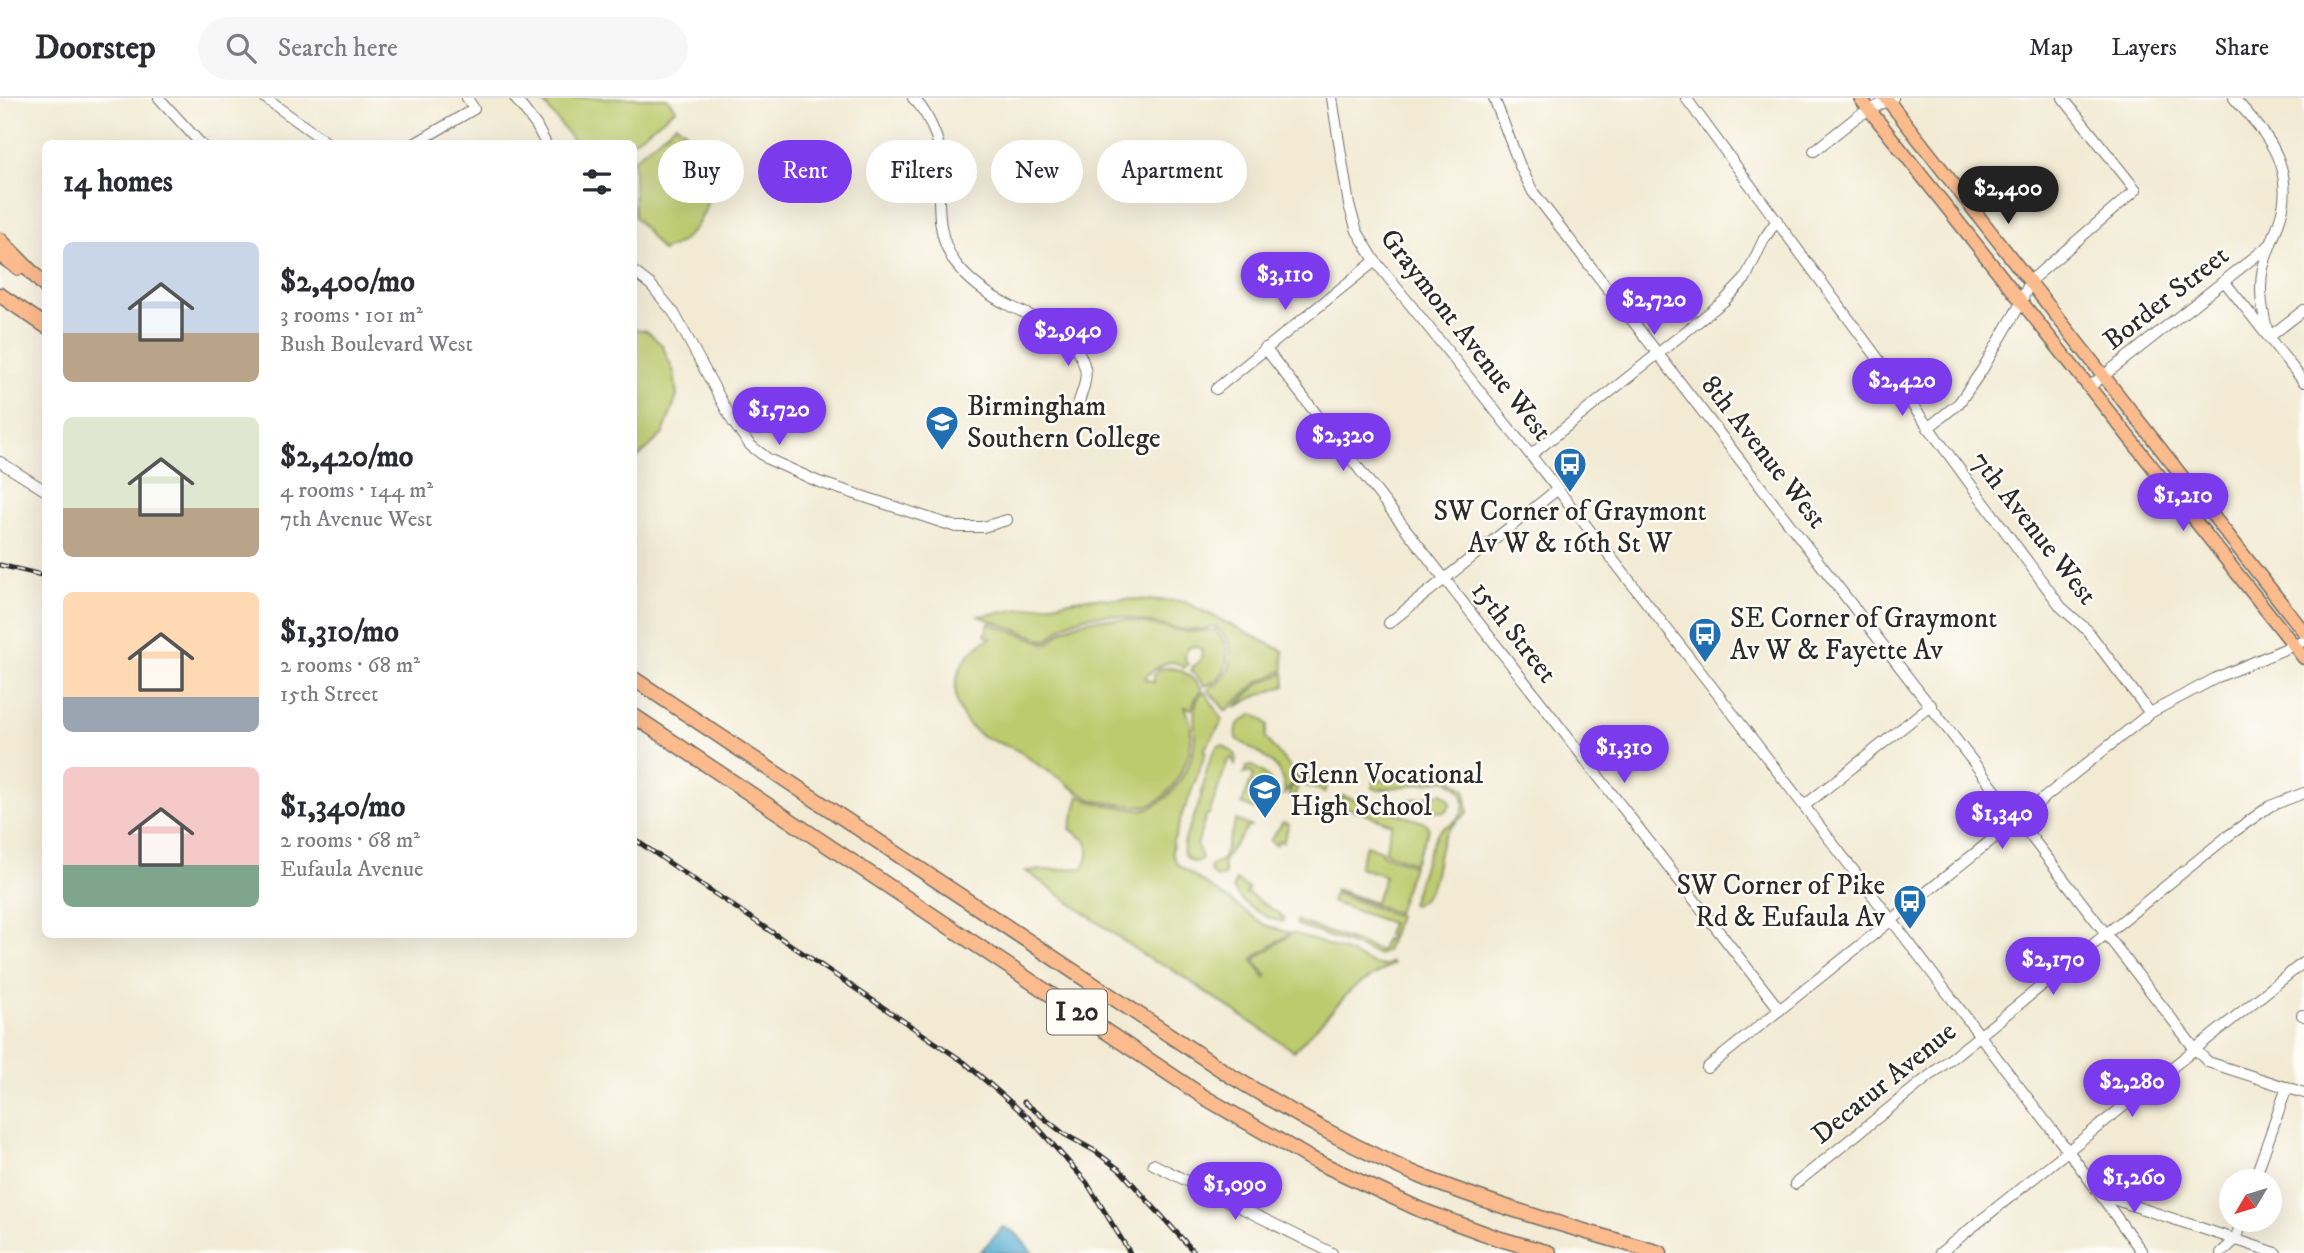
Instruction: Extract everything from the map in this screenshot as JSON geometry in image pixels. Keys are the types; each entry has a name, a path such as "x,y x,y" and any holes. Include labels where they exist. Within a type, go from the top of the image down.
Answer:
{"highway":[{"path":"0,240 42,283"},
{"path":"0,255 42,284"},
{"path":"0,295 42,323"},
{"name":"I 20","path":"637,680 1231,1076 1320,1128 1429,1180 1547,1221 1660,1253"},
{"name":"I 20","path":"637,718 1204,1097 1309,1158 1421,1210 1497,1238 1549,1253"}],"main road":[{"path":"1860,98 2088,388 2299,642 2304,658"},
{"path":"1890,99 2304,632"}],"street":[{"path":"159,98 197,140"},
{"path":"265,98 323,140"},
{"path":"421,140 474,108 467,98"},
{"path":"516,98 544,140"},
{"path":"913,98 930,123 940,150 939,217 946,246 956,264 976,285 1008,305 1056,327 1072,342 1085,369 1084,387 1076,410"},
{"name":"Graymont Avenue West","path":"1332,98 1349,205 1357,231 1375,261 1531,454 1804,806 2143,1253"},
{"name":"8th Avenue West","path":"1494,98 1533,192 2195,1049"},
{"name":"7th Avenue West","path":"1686,98 2061,607 2087,630 2150,713"},
{"path":"1928,428 1959,404 2021,303 2030,281 2136,190 2063,98"},
{"path":"2234,98 2267,137 2280,162 2284,179 2283,212 2263,270 2261,305 2269,337"},
{"path":"1814,151 1858,116 1890,99"},
{"path":"1531,454 1724,301 1745,279 1764,239 1777,220"},
{"name":"Border Street","path":"2088,388 2272,243"},
{"path":"1216,389 1375,261"},
{"path":"637,274 651,285 674,313 733,422 750,445 768,459 819,482 956,527 983,527 1007,520"},
{"path":"2224,281 2304,382"},
{"path":"2269,337 2304,310"},
{"name":"15th Street","path":"1265,348 1780,1010"},
{"path":"0,462 42,488"},
{"path":"1389,623 1558,489"},
{"path":"1707,1068 2150,713 2218,677 2299,642"},
{"path":"1804,806 1931,705"},
{"name":"Decatur Avenue","path":"1795,1184 2228,836 2270,806 2304,793"},
{"path":"1940,1253 2304,962"},
{"path":"2195,1049 2208,1062 2304,1093"},
{"path":"2258,1169 2287,1087"},
{"path":"1153,1164 1332,1253"},
{"path":"2101,1195 2276,1253"},
{"path":"2221,1253 2235,1240 2238,1232"}],"green space":[{"path":"540,98 667,98 676,109 635,140 573,140"},
{"path":"676,124 694,140 658,140 658,203 707,203 705,210 695,227 681,241 662,251 637,220 637,156"},
{"path":"637,329 647,331 662,345 674,372 677,396 663,434 637,458"},
{"path":"1088,598 1183,601 1283,651 1284,670 1258,682 1226,711 1208,690 1226,674 1231,659 1229,644 1214,626 1192,630 1118,616 1088,616 1069,623 1047,641 979,616"},
{"path":"1098,619 1129,620 1187,632 1215,630 1225,646 1225,669 1214,682 1205,686 1191,671 1201,656 1202,651 1197,646 1186,651 1185,660 1188,664 1184,668 1169,662 1146,676 1145,679 1154,682 1158,670 1177,669 1188,675 1202,689 1192,709 1185,707 1191,738 1183,768 1166,794 1149,805 1101,802 1089,798 1017,750 978,733 966,722 959,709 956,682 960,668 978,646 991,638 985,635 989,623 1048,644 1070,626"},
{"path":"1284,673 1285,686 1256,696 1234,708 1258,684"},
{"path":"1205,692 1223,720 1204,750 1206,752 1173,839 1172,853 1177,864 1265,925 1290,933 1252,959 1265,978 1267,976 1254,960 1293,933 1373,964 1393,964 1353,988 1294,1051 1165,965 1152,961 1026,871 1083,868 1088,857 1088,842 1070,829 1079,796 1096,803 1138,809 1152,807 1174,789 1192,755 1195,708 1200,694"},
{"path":"1253,714 1268,725 1265,738 1297,775 1284,796 1282,777 1277,769 1264,756 1238,740 1236,735 1238,724"},
{"path":"1223,745 1237,758 1235,765 1232,758 1228,760 1206,816 1197,845 1202,858 1197,862 1191,861 1184,855 1185,842 1211,758 1218,746"},
{"path":"1253,766 1267,776 1271,783 1271,792 1268,785 1262,787 1255,810 1242,804 1253,775 1251,771 1243,774 1247,767"},
{"path":"1306,770 1327,786 1325,792 1299,783 1294,798 1291,798 1289,792 1299,777 1304,777"},
{"path":"1445,773 1465,790 1468,812 1444,837 1432,885 1414,905 1411,904 1432,844 1440,830 1454,822 1461,814 1463,796 1446,780 1378,790 1372,788 1374,781"},
{"path":"1442,793 1450,800 1450,806 1444,812 1408,800"},
{"path":"1343,796 1426,823 1429,830 1414,863 1385,852 1392,824 1340,805"},
{"path":"1236,820 1252,827 1248,827 1223,861 1225,876 1216,878 1210,871 1211,865 1222,860"},
{"path":"1283,822 1289,824 1283,842 1279,841 1276,845 1270,841"},
{"path":"1366,845 1382,851 1381,854 1413,865 1397,913 1335,891 1336,889 1375,903 1385,876 1359,867"},
{"path":"1236,880 1249,889 1245,894 1281,915 1283,922 1262,914 1242,900 1233,889"},
{"path":"1334,893 1398,916 1391,938 1387,935 1391,923 1331,902"},
{"path":"1297,921 1381,951 1385,939 1390,940 1386,951 1379,955 1297,925"}],"water":[{"path":"1003,1227 1015,1232 1033,1253 979,1253"}],"railway":[{"path":"0,565 42,575"},
{"path":"637,841 964,1062 1031,1120 1087,1183 1130,1253"},
{"path":"1024,1102 1064,1134 1095,1151 1120,1170 1195,1253"}],"place":[{"name":"Birmingham Southern College","path":"942,452"},
{"name":"SW Corner of Graymont Av W & 16th St W","path":"1570,494"},
{"name":"SE Corner of Graymont Av W & Fayette Av","path":"1705,664"},
{"name":"Glenn Vocational High School","path":"1265,820"},
{"name":"SW Corner of Pike Rd & Eufaula Av","path":"1910,931"}]}
